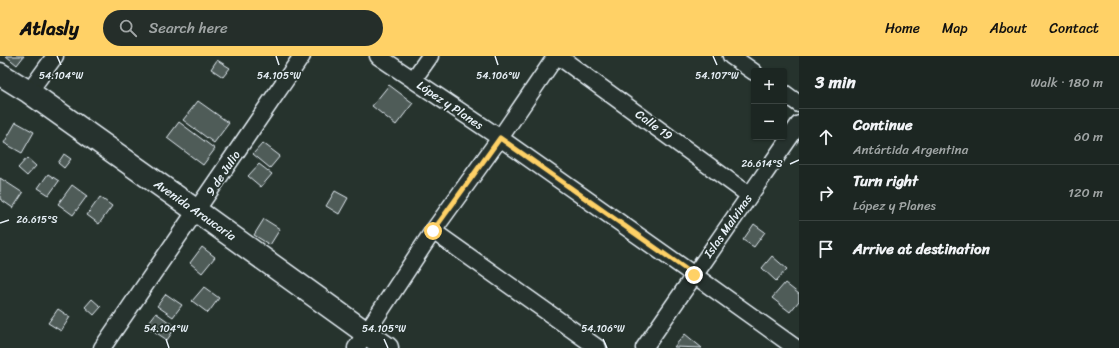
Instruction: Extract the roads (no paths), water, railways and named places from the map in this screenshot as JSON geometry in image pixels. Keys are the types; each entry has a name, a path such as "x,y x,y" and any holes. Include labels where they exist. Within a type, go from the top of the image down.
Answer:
{"main road":[{"name":"Avenida Araucaria","path":"0,74 29,92 197,211 361,340 387,348"}],"street":[{"path":"29,92 55,56"},
{"name":"9 de Julio","path":"102,348 302,56"},
{"name":"López y Planes","path":"378,56 500,138 796,348"},
{"path":"413,80 430,56"},
{"path":"361,340 433,231 557,56"},
{"name":"Calle 19","path":"557,56 749,195"},
{"path":"731,56 751,70"},
{"path":"787,95 799,104"},
{"name":"Islas Malvinas","path":"644,348 799,124"},
{"path":"433,231 598,348"}]}
